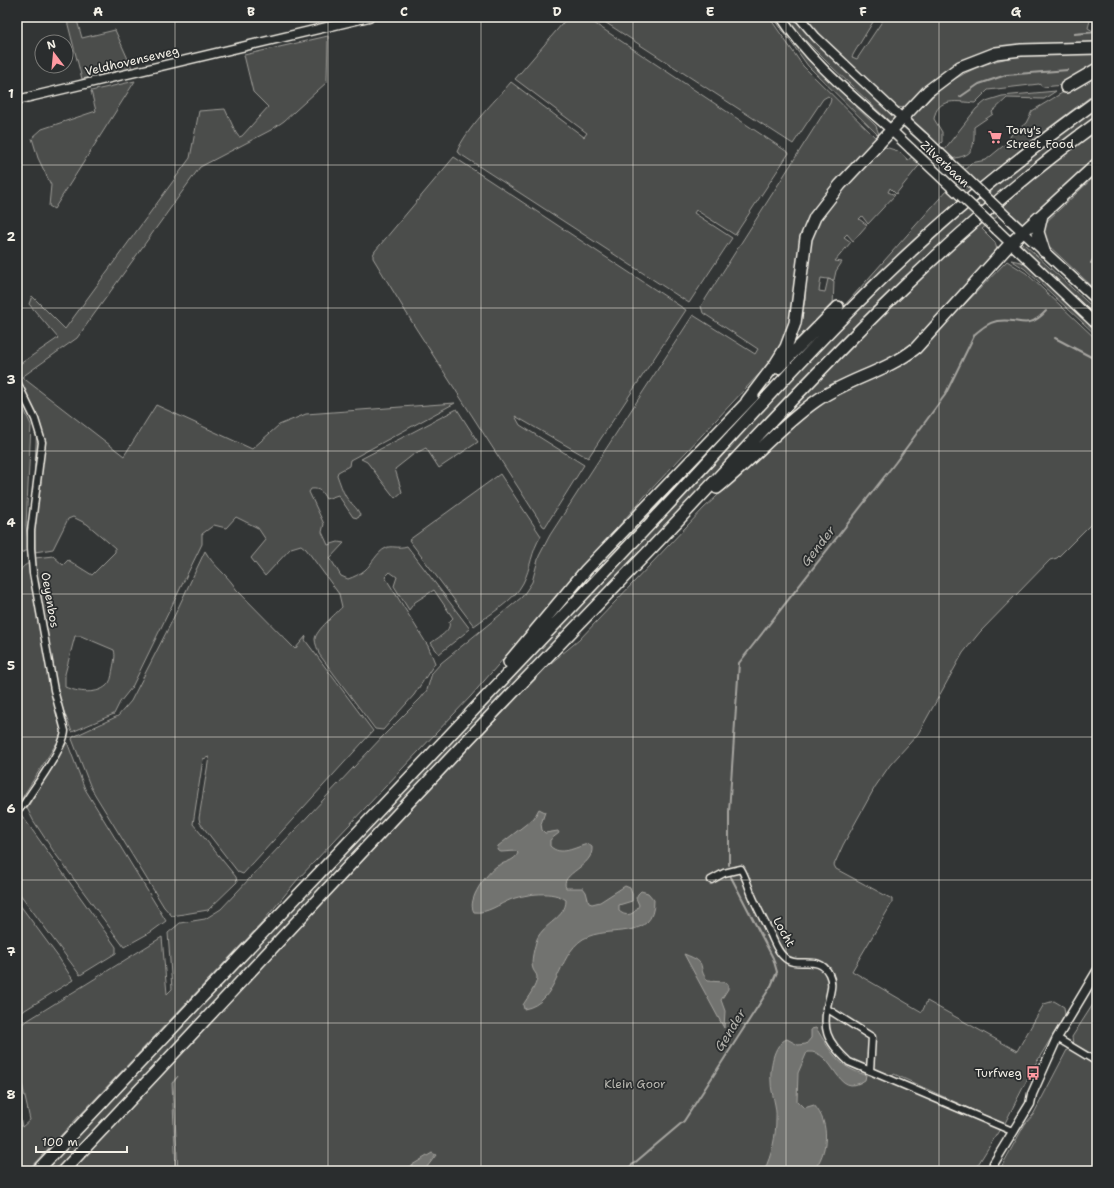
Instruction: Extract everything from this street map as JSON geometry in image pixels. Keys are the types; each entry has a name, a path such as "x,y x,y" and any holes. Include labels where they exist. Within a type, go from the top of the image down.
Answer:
{"highway":[{"path":"747,401 776,363 786,347 794,328 799,304 806,238 815,217 829,198 902,118 941,80 960,67 982,58 1012,50 1097,48"},
{"path":"1066,87 1097,69"},
{"path":"38,1171 654,520 771,393 879,282 921,242 984,188 1097,101"},
{"path":"63,1171 520,686 838,352 935,256 980,215 1050,158 1097,123"},
{"path":"687,511 729,478 816,401 850,382 900,360 916,348 1011,243 1097,164"},
{"path":"1042,215 1038,232 1044,251"},
{"path":"484,698 509,662 586,570 838,307"}],"main road":[{"name":"Zilverbaan","path":"902,118 1097,300"},
{"name":"Zilverbaan","path":"891,130 1097,325"}],"street":[{"name":"Veldhovenseweg","path":"17,100 369,17"},
{"name":"Zilverbaan","path":"781,17 804,47 846,90 891,130"},
{"name":"Zilverbaan","path":"799,17 816,37 902,118"},
{"name":"Oeyenbos","path":"17,382 36,419 41,437 31,530 31,548 54,690 66,731 56,753 24,804 17,810"},
{"name":"Locht","path":"711,880 724,873 741,869 761,915 784,958 791,962 815,963 823,966 828,972 832,988 826,1008 825,1029 831,1044 849,1062 1012,1131"},
{"path":"986,1171 993,1167 1012,1131 1014,1120 1025,1101 1032,1094 1057,1038 1097,971"},
{"path":"826,1008 872,1037 870,1071"},
{"path":"1057,1038 1097,1062"}],"green space":[{"path":"66,17 76,17 82,38 115,30 132,68 82,79 74,48 74,34 70,34"},
{"path":"568,17 585,17 789,153 735,235 696,210 694,213 732,238 689,303 457,152 473,125 511,82 584,137 587,133 515,79"},
{"path":"597,17 769,17 803,66 879,141 835,182 815,207 808,220 801,239 796,308 792,323 782,344 775,357 644,497 471,696 298,879 261,924 27,1171 17,1171 17,1100 22,1127 30,1120 17,1061 17,1027 162,937 167,994 172,989 168,933 180,923 205,919 221,909 383,736 421,698 427,690 432,673 441,663 522,597 532,582 539,556 550,535 693,315 755,354 758,349 703,313 701,306 830,103 831,99 828,96 823,99 793,144"},
{"path":"773,17 777,17 808,60 876,126 880,137 808,66"},
{"path":"785,17 796,17 828,54 895,117 890,122 794,29"},
{"path":"804,17 876,17 852,57 857,59 885,17 1091,17 1088,28 1093,31 1097,18 1097,43 989,52 906,108 896,107 821,37"},
{"path":"328,36 327,82 284,121 271,130 200,167 77,338 22,377 124,456 156,405 252,449 279,425 306,414 455,403 350,460 349,466 338,472 337,475 345,494 360,515 358,518 353,517 338,495 326,499 319,490 311,489 309,492 324,524 322,532 328,545 338,542 344,543 330,558 341,576 348,579 361,573 380,552 388,547 407,546 470,629 439,654 431,643 446,631 449,622 453,618 434,590 415,602 409,610 394,586 397,577 390,572 385,577 428,646 435,663 414,695 383,730 375,729 319,654 315,643 316,635 319,631 342,607 339,594 306,549 301,545 291,548 265,576 251,558 266,540 258,528 236,517 226,528 214,525 202,534 202,544 132,687 120,702 114,714 72,732 55,689 35,558 53,556 63,565 68,560 92,575 115,552 115,548 87,524 73,517 68,519 53,549 35,552 34,485 37,423 17,379 17,366 58,338 29,304 32,296 65,329 190,158 199,111 225,109 239,137 242,136 268,107 253,92 244,55","holes":["75,636 81,636 114,650 115,659 111,680 100,690 88,692 65,687 65,674"]},
{"path":"1097,50 1097,67 1063,85 1043,87 1039,84 988,90 975,103 950,102 939,107 934,119 942,132 942,142 917,168 896,194 890,188 888,192 895,195 868,224 862,216 859,219 867,225 853,241 847,234 844,237 851,242 835,261 842,262 836,271 834,280 828,279 834,281 833,307 782,361 799,323 805,299 805,268 807,250 812,235 820,220 839,194 885,147 898,151 908,160 930,142 910,121 918,110 946,85 965,73 986,64 1029,54","holes":["821,278 828,279 825,292 819,291"]},
{"path":"1097,72 1097,92 1051,126 960,199 917,237 820,333 971,163 986,160 1008,142 1011,135 1026,123 1032,111"},
{"path":"135,81 54,209 49,206 51,185 38,158 32,138 42,129 96,111 91,91"},
{"path":"1056,91 1044,99 1007,98 992,112 993,114 974,127 973,145 968,153 958,158 941,161 940,155 976,109 986,101 1002,96"},
{"path":"1097,105 1097,116 1009,185 932,253 835,350 57,1171 43,1171 703,475 827,342 925,245 1003,177"},
{"path":"1097,129 1097,159 1023,229 1004,211 982,229 995,242 997,250 912,348 849,380 745,458 852,345 918,279 1006,202"},
{"path":"454,157 686,310 588,458 515,416 520,425 584,465 545,527 415,327 373,258 375,251"},
{"path":"1097,174 1097,291 1048,245 1043,232 1044,224"},
{"path":"1023,243 1097,311 1097,321 1019,248"},
{"path":"1011,260 1021,262 1030,268 1097,331 1097,336 1025,269"},
{"name":"Klein Goor","path":"1007,261 1026,273 1097,340 1097,518 1057,558 1050,560 980,632 963,653 918,734 890,765 875,787 843,845 834,865 836,869 892,899 892,903 852,971 922,1012 927,1001 1017,1051 1044,1004 1054,1001 1064,1007 1065,1015 1033,1068 1005,1123 1001,1123 894,1074 889,1082 1000,1129 974,1171 178,1171 173,1083 178,1076 172,1083 176,1171 70,1171 490,726 551,663 579,640 704,508 807,414 826,401 856,385 904,363 916,354"},
{"path":"17,394 31,425 26,525 29,550 17,554"},
{"path":"457,409 478,442 439,468 426,448 414,454 395,469 402,492 395,498 367,462 361,459"},
{"path":"500,474 541,536 535,548 526,577 519,590 501,607 474,626 409,540"},
{"path":"205,551 236,589 295,649 306,636 305,640 373,731 243,874 238,872 200,823 199,818 209,757 203,759 193,824 236,877 237,882 208,910 172,916 164,907 91,788 72,739 73,737 118,716 131,701 170,625"},
{"path":"30,563 63,733 17,806 17,585 19,574 26,564"},
{"path":"67,742 85,789 166,921 151,932 124,947 54,852 27,808"},
{"path":"20,813 116,947 116,953 80,975 17,890 17,815"},
{"path":"17,901 59,958 73,980 17,1015 17,979 20,977 17,974"},
{"path":"1097,998 1097,1057 1073,1043 1072,1037"},
{"path":"1068,1048 1097,1065 1097,1171 999,1171 1025,1124 1033,1115"}],"shaded area":[{"path":"539,809 545,812 541,824 542,830 545,833 558,831 559,833 550,840 550,846 554,849 563,851 588,844 592,847 588,860 567,878 565,883 566,888 583,888 586,892 589,903 592,904 600,902 625,886 630,888 632,901 619,905 619,911 628,915 633,913 639,905 636,898 641,891 648,893 654,900 652,913 647,922 639,927 629,930 594,935 583,939 567,956 551,989 544,998 535,1005 524,1009 523,1005 534,988 537,980 532,962 537,939 540,933 559,916 565,906 566,900 554,895 540,894 512,899 484,912 474,912 472,907 475,894 488,874 497,866 517,856 518,853 516,851 501,852 497,850 498,846 534,818"},
{"path":"684,954 692,957 700,963 704,976 708,981 724,982 728,984 728,989 721,1000 725,1011 724,1028"},
{"path":"816,1028 841,1063 856,1072 866,1075 865,1080 855,1085 847,1084 841,1080 824,1058 817,1053 807,1052 798,1073 797,1101 804,1108 814,1105 823,1121 826,1138 822,1156 813,1171 764,1171 771,1152 775,1132 776,1113 771,1086 773,1057 778,1046 787,1039 798,1045 806,1044 811,1038 811,1029"},
{"path":"432,1153 436,1155 424,1171 402,1171"}],"waterway":[{"path":"1074,34 1097,32"},
{"path":"960,97 979,84 1006,75 1068,70"},
{"name":"Gender","path":"1091,263 1097,253"},
{"name":"Gender","path":"729,865 729,812 739,663 895,463 945,395 975,334 985,326 997,321 1033,321 1046,311"},
{"path":"1055,338 1093,358"},
{"name":"Gender","path":"625,1171 684,1121 771,986 777,972 773,958 731,877"}],"place":[{"name":"Tony's Street Food","path":"995,137"},
{"name":"Turfweg","path":"1033,1073"}]}
